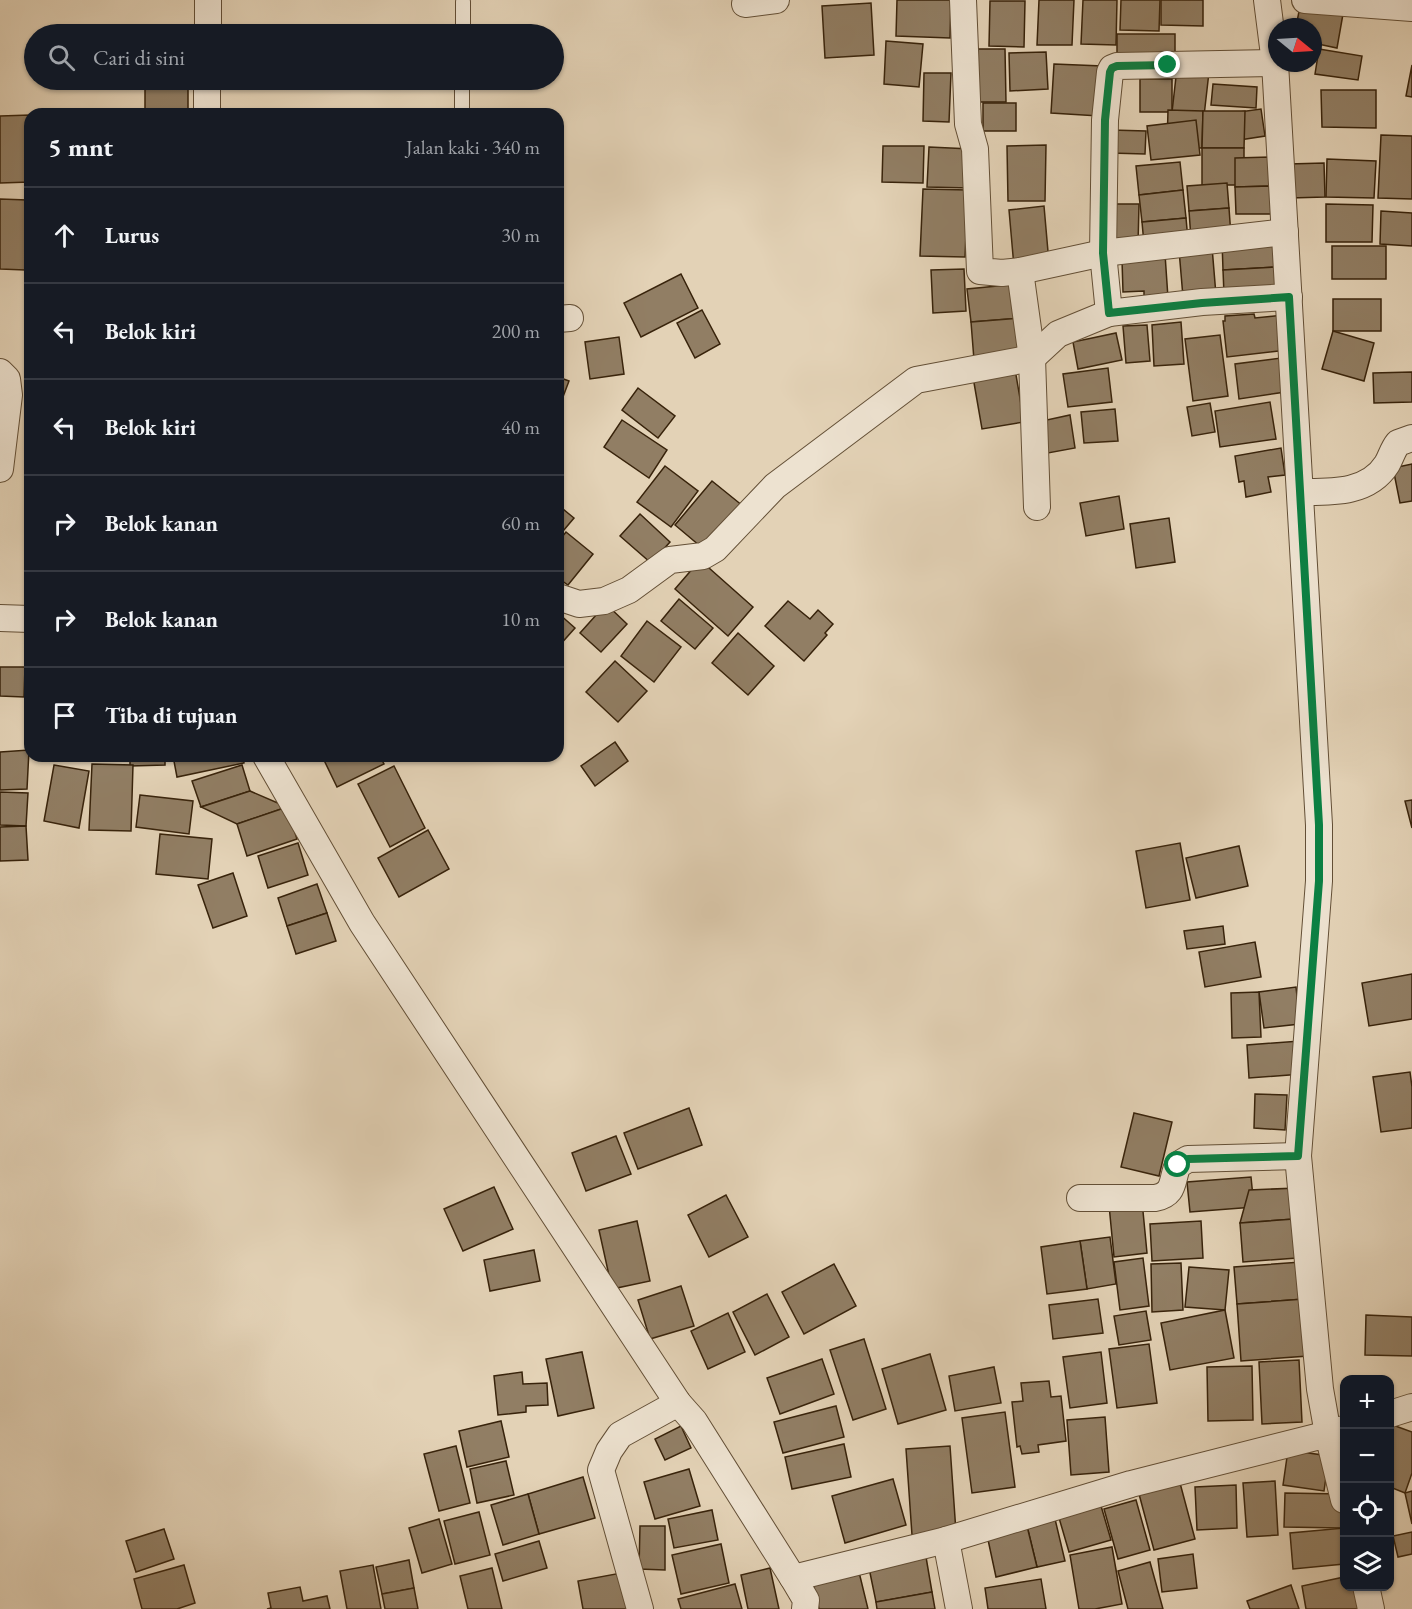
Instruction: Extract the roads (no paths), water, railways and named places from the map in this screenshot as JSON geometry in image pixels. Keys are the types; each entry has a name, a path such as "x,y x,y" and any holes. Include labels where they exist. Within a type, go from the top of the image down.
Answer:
{"street":[{"path":"208,0 208,24"},
{"path":"745,4 776,0"},
{"path":"963,0 968,124 975,149 980,271 1002,273 1020,271 1103,253 1285,232"},
{"path":"1267,0 1269,18"},
{"path":"1305,0 1412,8"},
{"path":"1109,313 1103,253 1105,120 1112,68 1117,66 1268,63"},
{"path":"1276,72 1319,825 1319,870 1298,1156 1320,1389 1336,1431 1342,1483"},
{"path":"207,90 207,108"},
{"path":"1020,271 1032,358 1037,507"},
{"path":"564,599 579,604 604,601 629,590 669,560 703,556 715,549 775,486 916,380 1032,358 1058,334 1109,313 1289,297"},
{"path":"0,372 7,379 9,395 0,469"},
{"path":"1301,492 1346,491 1366,484 1387,465 1398,443 1412,438"},
{"path":"0,618 24,619"},
{"path":"269,762 362,923 678,1403 694,1420 806,1600 805,1609"},
{"path":"1080,1198 1155,1198 1163,1196 1171,1187 1178,1165 1188,1159 1298,1156"},
{"path":"640,1609 601,1470 609,1451 620,1435 678,1403"},
{"path":"1394,1412 1412,1407"},
{"path":"793,1578 946,1540 1131,1484 1336,1431"},
{"path":"946,1540 959,1609"},
{"path":"1367,1591 1371,1609"}],"lane":[{"path":"463,2 463,24"},
{"path":"462,90 462,108"}]}
